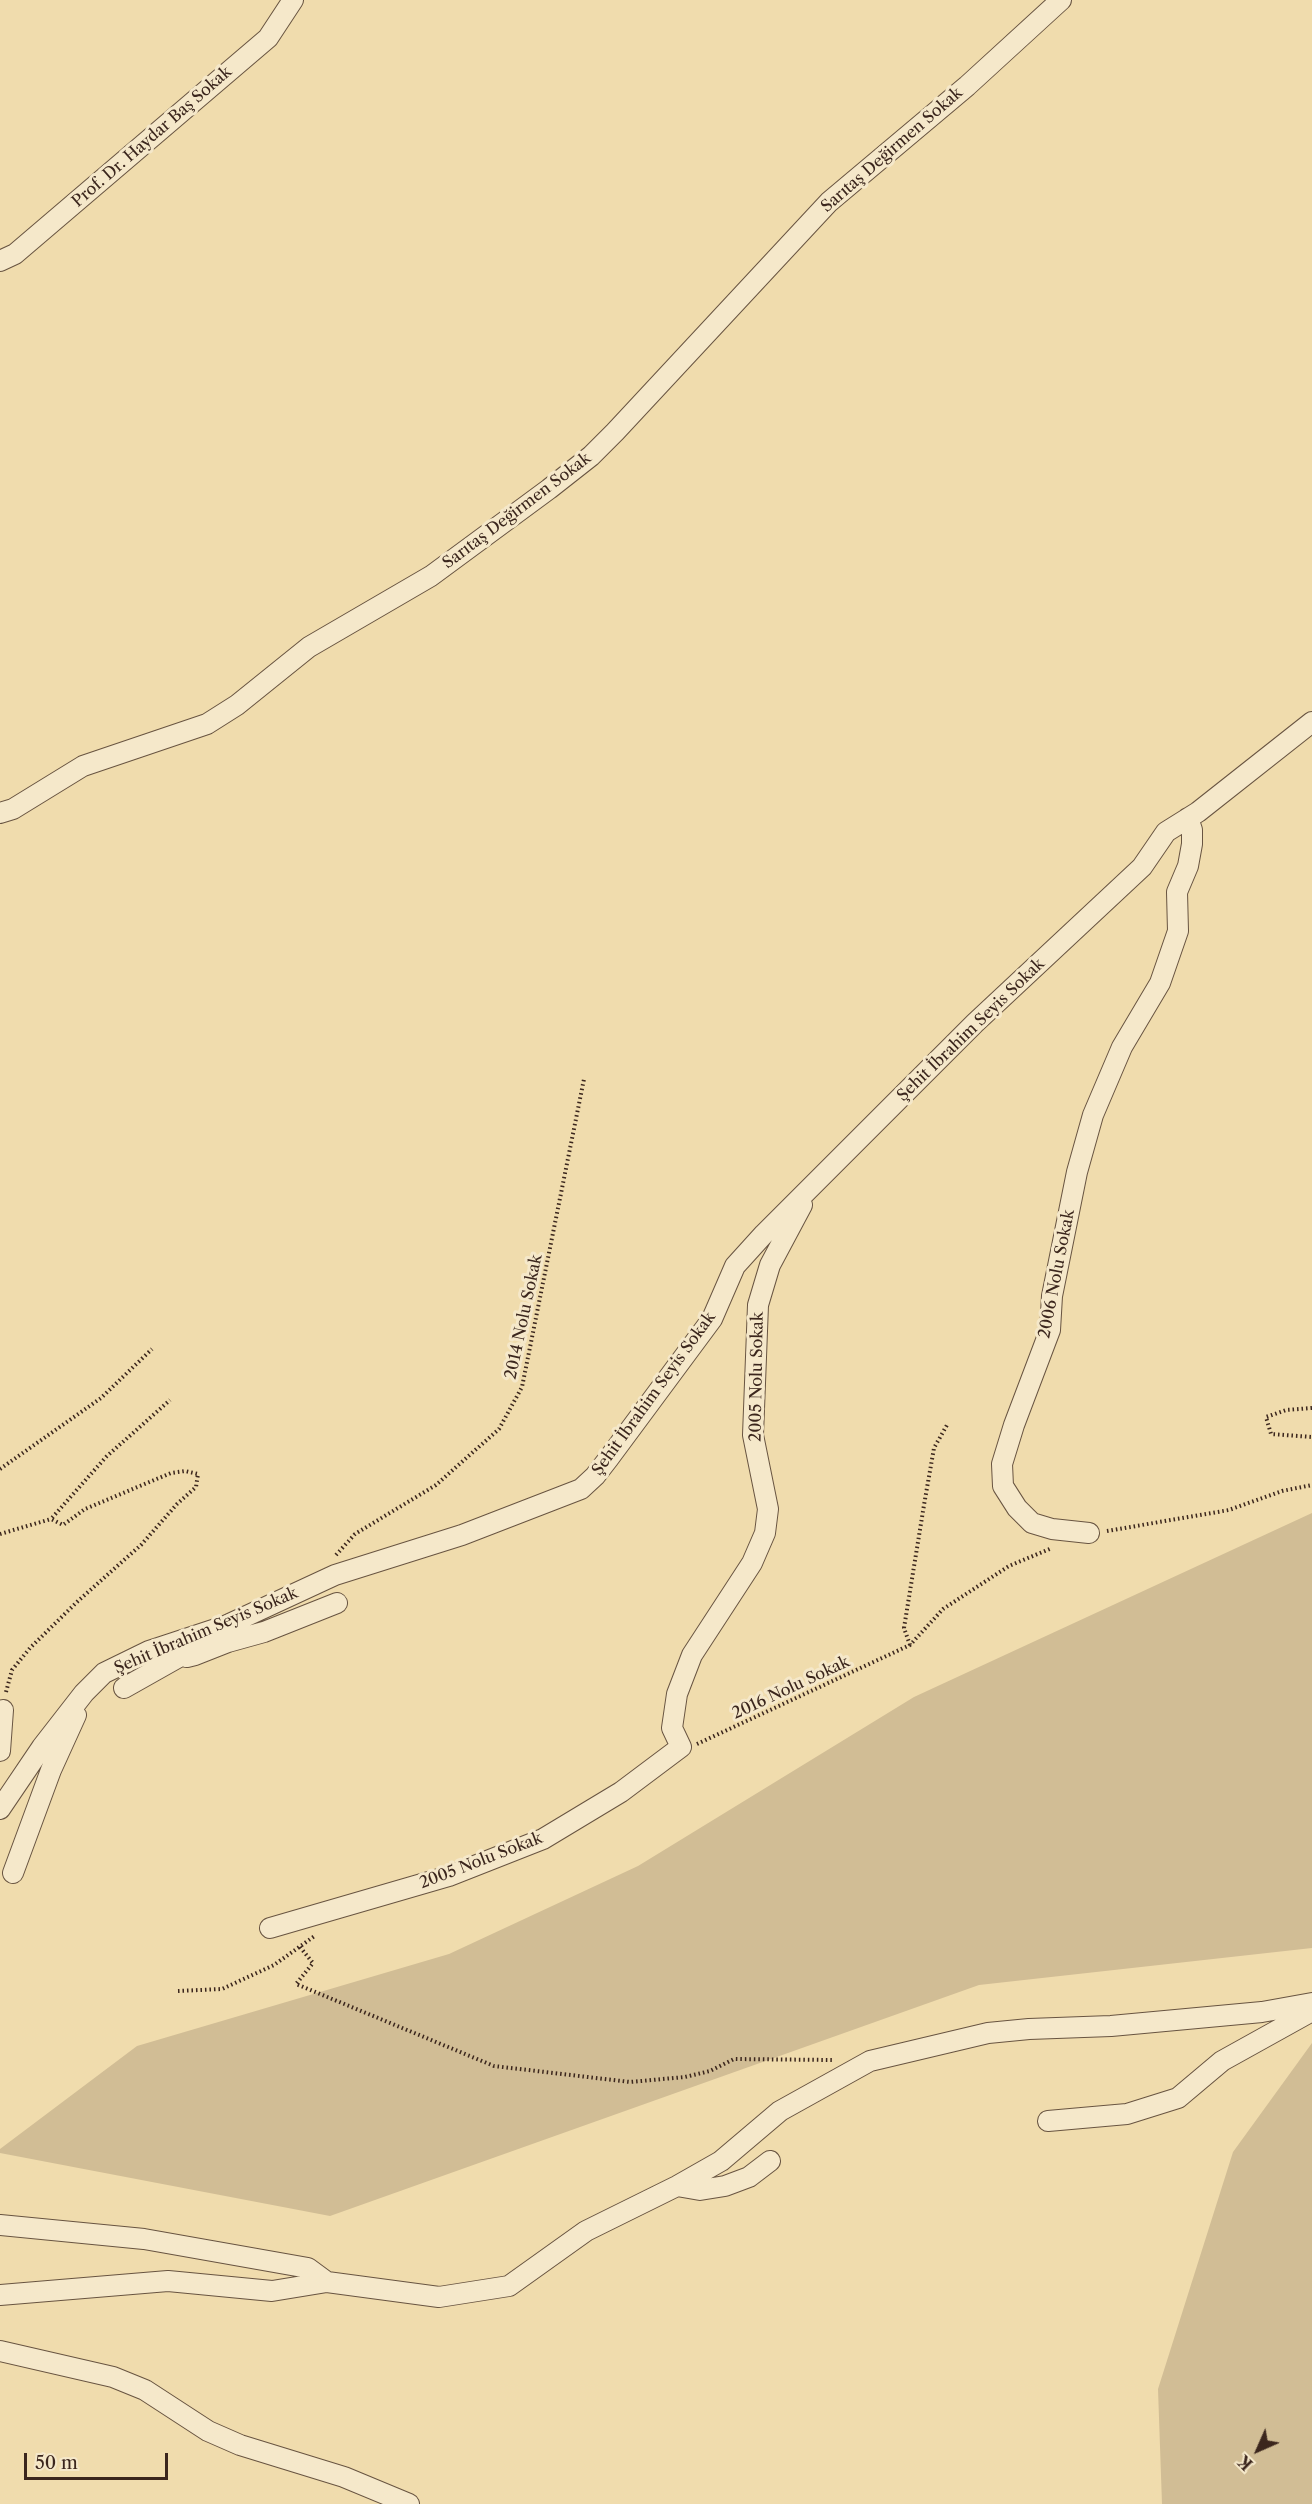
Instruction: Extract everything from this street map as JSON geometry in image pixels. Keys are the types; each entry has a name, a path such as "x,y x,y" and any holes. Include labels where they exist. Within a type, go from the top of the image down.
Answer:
{"street":[{"name":"Prof. Dr. Haydar Baş Sokak","path":"0,261 15,255 268,38 293,0"},
{"name":"Sarıtaş Değirmen Sokak","path":"0,813 13,809 83,766 207,724 237,705 309,647 430,576 549,489 591,456 615,432 829,202 967,87 1061,0"},
{"name":"Şehit İbrahim Seyis Sokak","path":"0,1809 42,1747 84,1693 105,1673 149,1651 225,1626 323,1581 462,1535 581,1489 609,1458 712,1319 735,1266 975,1023 1142,867 1166,832 1188,818 1312,722"},
{"name":"2006 Nolu Sokak","path":"1089,1533 1052,1529 1032,1523 1017,1508 1003,1486 1002,1464 1014,1425 1050,1330 1052,1296 1077,1172 1094,1115 1122,1047 1160,983 1178,931 1177,892 1188,866 1192,844 1192,830 1188,818"},
{"name":"2005 Nolu Sokak","path":"270,1928 450,1876 543,1839 621,1792 681,1747 672,1728 677,1694 693,1655 752,1563 765,1533 768,1509 753,1435 758,1305 770,1265 812,1186"},
{"path":"176,1644 187,1657 195,1655 274,1629 337,1603"},
{"path":"124,1688 179,1657 176,1644"},
{"path":"13,1873 51,1770 84,1693"},
{"path":"0,1751 3,1710"},
{"path":"0,2295 168,2281 272,2291 327,2282 439,2297 509,2286 586,2231 677,2186 721,2161 780,2111 870,2061 988,2033 1123,2025 1262,2012 1312,2003"},
{"path":"1048,2121 1127,2114 1178,2098 1222,2061 1312,2011"},
{"path":"677,2186 700,2190 725,2186 749,2177 770,2161"},
{"path":"0,2224 144,2239 308,2268 327,2282"},
{"path":"0,2351 113,2376 145,2390 208,2431 240,2445 344,2477 409,2504"}],"path":[{"name":"2014 Nolu Sokak","path":"323,1581 339,1549 355,1534 436,1485 499,1429 522,1387 584,1079"},
{"path":"0,1469 101,1398 152,1349"},
{"path":"0,1534 51,1519 106,1456 170,1400"},
{"path":"1312,1408 1286,1410 1266,1417 1271,1434 1312,1437"},
{"path":"910,1645 904,1628 924,1505 934,1448 947,1425"},
{"path":"3,1710 12,1670 20,1659 79,1600 151,1535 177,1504 196,1487 198,1474 185,1471 171,1473 85,1509 63,1525 51,1519"},
{"path":"1089,1533 1229,1510 1282,1491 1312,1485"},
{"name":"2016 Nolu Sokak","path":"681,1747 700,1744 910,1645 943,1609 1009,1566 1059,1545"},
{"path":"178,1991 222,1989 274,1965 320,1933"},
{"path":"300,1947 313,1963 296,1984 494,2066 630,2082 685,2077 710,2071 734,2059 837,2060"}],"shaded area":[{"path":"1312,1513 1312,1948 979,1985 330,2216 0,2153 0,2149 137,2046 449,1954 638,1866 914,1697"},
{"path":"1312,2043 1312,2504 1162,2504 1158,2389 1233,2152"}]}
